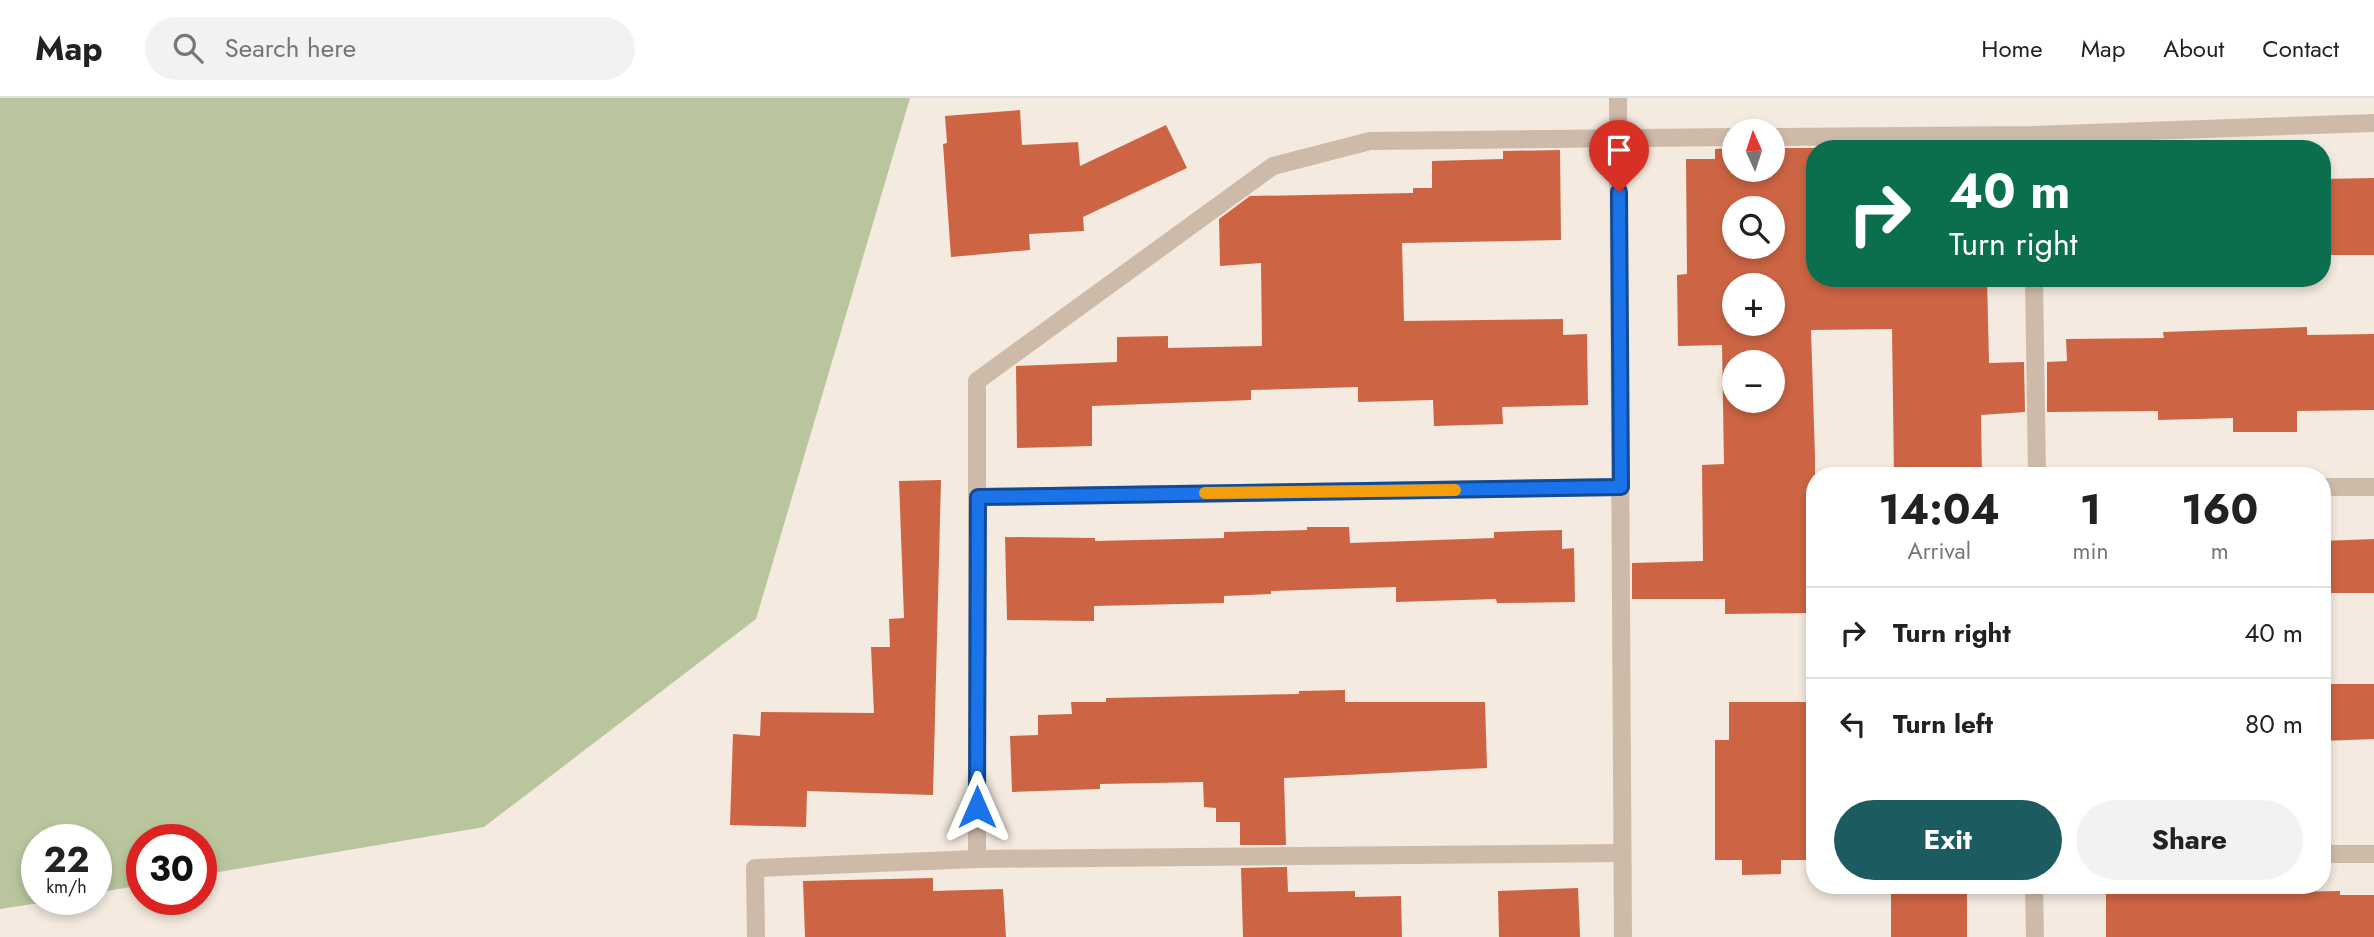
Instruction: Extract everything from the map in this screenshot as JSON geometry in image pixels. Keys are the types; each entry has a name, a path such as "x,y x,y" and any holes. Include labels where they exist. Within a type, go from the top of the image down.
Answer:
{"street":[{"path":"1618,98 1623,937"},
{"path":"2068,140 2374,123"},
{"path":"977,859 977,381 1273,166 1370,141 1722,137"},
{"path":"1785,137 1928,140"},
{"path":"2034,287 2037,467"},
{"path":"978,497 1621,487"},
{"path":"2331,487 2374,487"},
{"path":"756,937 755,868 977,859 1622,853"},
{"path":"2331,854 2374,854"},
{"path":"2034,894 2035,937"}],"green space":[{"path":"0,98 910,98 756,619 484,827 217,872 217,824 126,824 126,888 112,890 112,824 21,824 21,906 0,909"}],"building":[{"path":"1020,110 1022,145 1078,142 1080,166 1166,125 1187,168 1083,217 1084,231 1029,234 1030,250 951,257 943,144 947,143 945,116"},
{"path":"1785,148 1806,148 1806,287 1987,287 1989,363 2024,362 2025,412 1981,415 1982,467 1894,467 1892,329 1811,330 1815,467 1806,467 1806,613 1725,614 1725,599 1632,599 1632,563 1703,561 1702,465 1724,464 1723,413 1785,413 1785,350 1722,350 1722,345 1678,346 1677,275 1687,274 1686,159 1715,159 1715,149 1722,149 1722,182 1785,182"},
{"path":"1560,150 1561,240 1402,243 1404,321 1563,319 1563,335 1587,334 1588,405 1502,407 1503,424 1434,426 1433,400 1358,402 1358,387 1251,390 1251,400 1092,406 1092,446 1017,448 1016,366 1117,362 1117,337 1168,336 1168,348 1262,346 1261,263 1220,266 1219,219 1250,196 1413,193 1413,188 1432,188 1432,161 1503,159 1503,151"},
{"path":"2374,178 2374,255 2331,255 2331,179"},
{"path":"2307,327 2307,335 2374,334 2374,410 2297,411 2297,432 2233,432 2233,418 2158,420 2158,411 2047,412 2047,362 2067,361 2066,339 2164,338 2163,332"},
{"path":"941,480 933,795 807,791 806,827 730,825 733,734 760,736 761,712 874,713 871,647 890,647 889,619 904,618 899,481"},
{"path":"1307,527 1349,527 1350,543 1494,538 1494,532 1562,530 1562,549 1574,548 1575,602 1497,603 1496,599 1396,602 1396,587 1271,591 1271,594 1224,596 1224,603 1094,606 1094,621 1007,620 1005,537 1095,538 1095,541 1224,538 1224,532 1307,530"},
{"path":"2374,539 2374,593 2331,593 2331,541"},
{"path":"2331,684 2374,684 2374,739 2331,741"},
{"path":"1345,690 1345,702 1485,702 1487,768 1284,778 1286,845 1240,845 1240,822 1216,822 1216,808 1204,807 1203,782 1100,784 1100,789 1012,792 1010,736 1038,735 1038,715 1072,714 1071,702 1106,702 1106,698 1299,694 1299,691"},
{"path":"1729,702 1806,702 1806,860 1781,860 1781,874 1742,875 1742,860 1715,860 1715,740 1729,740"},
{"path":"1287,867 1288,892 1355,891 1355,897 1401,896 1402,937 1243,937 1241,868"},
{"path":"933,878 933,891 1003,889 1006,937 805,937 803,881"},
{"path":"1578,888 1580,937 1499,937 1498,891"},
{"path":"2331,891 2340,891 2340,895 2374,895 2374,937 2106,937 2106,894 2331,894"},
{"path":"1891,894 1967,894 1967,937 1891,937"}],"slow traffic":[{"path":"1205,493 1455,490"}],"route":[{"path":"977,807 978,497 1621,487 1619,192"}]}
